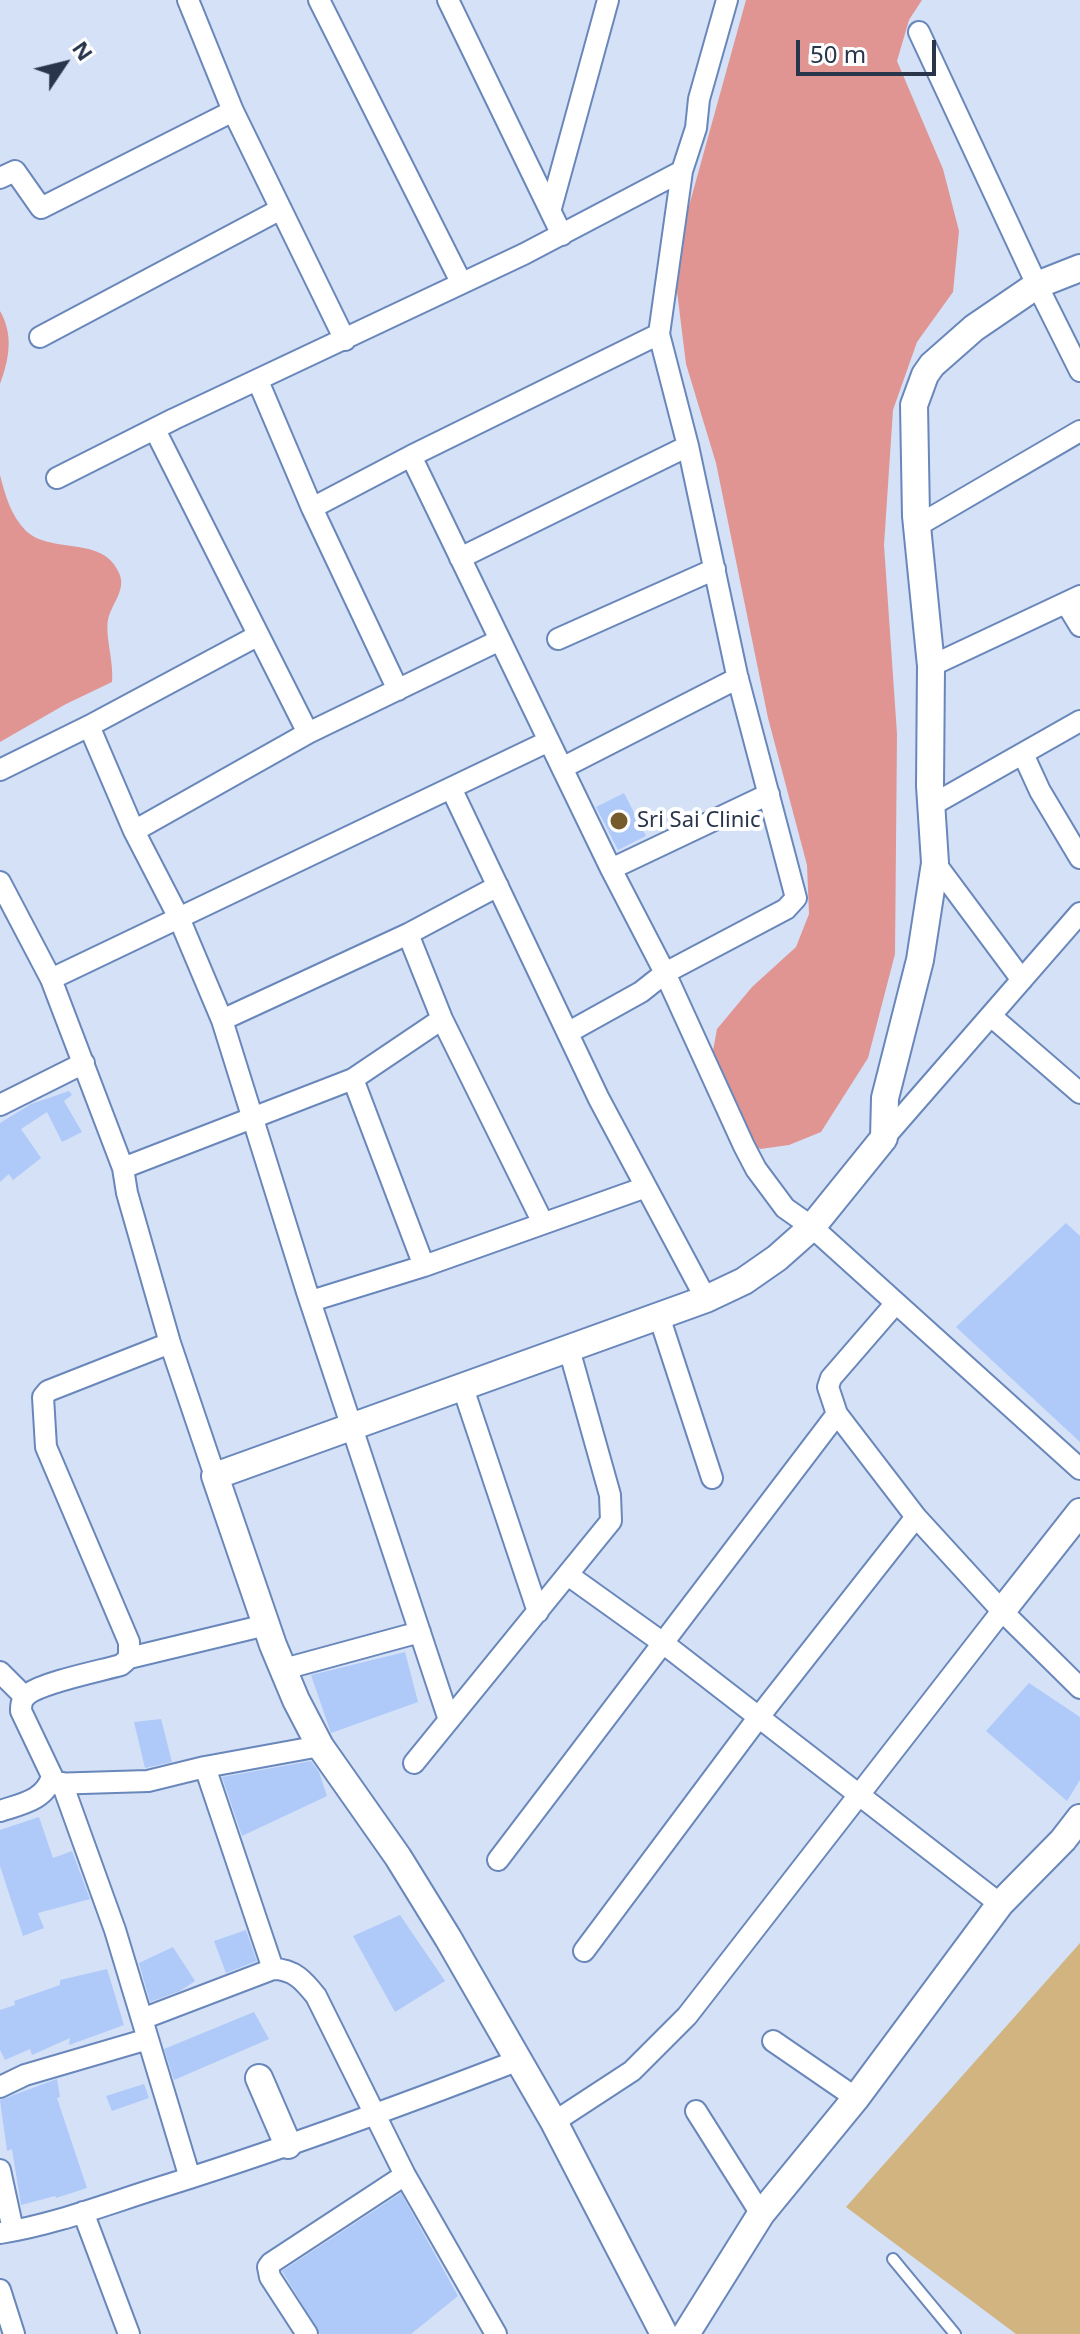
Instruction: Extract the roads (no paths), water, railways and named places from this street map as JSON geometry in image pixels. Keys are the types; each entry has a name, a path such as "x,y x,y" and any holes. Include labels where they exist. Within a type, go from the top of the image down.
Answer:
{"street":[{"path":"188,0 233,111 345,340"},
{"path":"319,0 461,282"},
{"path":"448,0 562,235"},
{"path":"551,208 608,0"},
{"path":"569,1032 641,992 665,973 793,905 796,891 738,678 688,446 659,334 682,171 696,128 699,99 727,0"},
{"path":"919,32 1080,371"},
{"path":"0,178 15,171 41,208 233,111"},
{"path":"57,478 174,419 562,235 682,171"},
{"path":"40,337 281,209"},
{"path":"884,1138 885,1098 920,960 935,863 931,666 917,526 914,405 932,365 974,328 1037,285 1080,268"},
{"path":"312,508 659,334"},
{"path":"258,381 312,508 398,690"},
{"path":"155,430 308,733"},
{"path":"917,526 1080,431"},
{"path":"460,558 688,446"},
{"path":"411,456 611,869 665,973 756,1169 785,1208 812,1227 1080,1469"},
{"path":"558,639 715,569"},
{"path":"931,666 1073,600 1080,626"},
{"path":"0,770 257,636"},
{"path":"134,831 308,733 500,640"},
{"path":"562,768 738,678"},
{"path":"932,805 1080,721"},
{"path":"89,726 134,831 179,918 222,1020 449,1720"},
{"path":"51,979 549,741"},
{"path":"1023,754 1040,791 1080,858"},
{"path":"451,788 599,1099 706,1299"},
{"path":"611,869 769,794"},
{"path":"935,863 1022,980"},
{"path":"0,882 51,979 123,1168 127,1193 170,1343 266,1625 284,1669 320,1746 398,1857 519,2060 664,2334"},
{"path":"222,1020 408,934 498,886"},
{"path":"215,1476 706,1299 744,1281 777,1258 812,1227 884,1138 1080,913"},
{"path":"408,934 442,1019 543,1223"},
{"path":"991,1016 1080,1093"},
{"path":"123,1168 353,1079 442,1019"},
{"path":"0,1105 84,1063"},
{"path":"353,1079 424,1266"},
{"path":"311,1301 424,1266 646,1187"},
{"path":"896,1303 831,1378 828,1387 837,1414 916,1517 1002,1611 1080,1688"},
{"path":"659,1316 712,1478"},
{"path":"129,1658 129,1642 46,1447 42,1405 48,1391 170,1343"},
{"path":"414,1763 606,1528 612,1513 610,1495 569,1349"},
{"path":"463,1388 538,1612"},
{"path":"498,1860 837,1414"},
{"path":"554,2122 632,2071 687,2016 1080,1512"},
{"path":"584,1951 758,1718 916,1517"},
{"path":"568,1575 663,1643 1000,1904"},
{"path":"190,2178 115,1930 50,1768 21,1711 25,1697 38,1689 121,1665 129,1658 266,1625"},
{"path":"284,1669 420,1632"},
{"path":"0,1672 25,1697"},
{"path":"0,1811 39,1796 56,1783 148,1781 320,1746"},
{"path":"205,1767 273,1969"},
{"path":"686,2334 761,2214 856,2098 1000,1904 1063,1840 1080,1818"},
{"path":"142,2019 273,1969 294,1973 316,1996 373,2116 496,2334"},
{"path":"0,2087 25,2075 148,2039"},
{"path":"773,2041 856,2098"},
{"path":"0,2170 7,2232 190,2178 373,2116 519,2060"},
{"path":"259,2078 288,2145"},
{"path":"696,2111 761,2214"},
{"path":"307,2334 270,2277 268,2267 405,2175"},
{"path":"83,2212 129,2334"},
{"path":"0,2290 14,2334"}],"lane":[{"path":"893,2259 955,2334"}],"place":[{"name":"Sri Sai Clinic","path":"619,821"}]}
